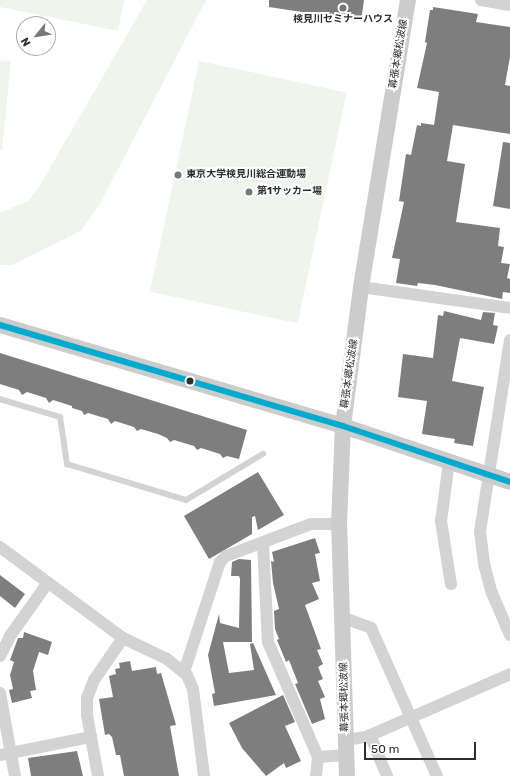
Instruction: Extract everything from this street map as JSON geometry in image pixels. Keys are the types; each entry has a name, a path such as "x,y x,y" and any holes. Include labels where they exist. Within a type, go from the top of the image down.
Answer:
{"street":[{"name":"幕張本郷松波線","path":"347,776 344,618 339,524 343,426 361,287 408,0"},
{"path":"481,0 510,5"},
{"path":"361,287 510,308"},
{"path":"0,325 343,426 510,482"},
{"path":"510,340 480,531 484,564 492,594 510,635"},
{"path":"449,462 441,521 451,584"},
{"path":"184,672 220,562 226,556 263,544 311,524 339,524"},
{"path":"263,544 268,642 318,757 316,776"},
{"path":"0,547 47,584 123,638 167,660 184,672 193,688 204,776"},
{"path":"0,656 10,636 47,584"},
{"path":"344,618 371,628 409,717 437,776"},
{"path":"98,776 91,737 87,698 94,680 123,638"},
{"path":"318,757 347,748 370,735 409,717 510,674"},
{"path":"0,693 5,754 15,776"},
{"path":"370,735 387,776"},
{"path":"5,754 91,737"}],"lane":[{"path":"0,399 60,417 67,464 186,500 263,454"}],"shaded area":[{"path":"0,0 124,0 118,31 56,18 56,16 44,16 0,7"},
{"path":"147,0 206,0 101,202 81,231 12,265 0,265 0,213 28,201 39,187"},
{"path":"0,60 11,61 2,150 0,150"},
{"name":"第1サッカー場","path":"199,61 347,92 298,323 150,292"}],"building":[{"path":"269,0 364,0 361,21 269,7"},
{"path":"433,7 478,14 476,22 510,27 510,57 505,85 510,86 510,134 453,125 447,161 465,164 456,222 500,228 498,246 504,247 501,263 510,264 507,278 510,279 510,293 503,292 502,299 435,285 418,283 417,286 396,283 400,259 392,258 404,202 399,201 406,154 411,155 417,125 421,126 421,123 434,125 439,92 417,88 427,43 425,42 430,10 433,10"},
{"path":"503,142 510,143 510,209 493,206"},
{"path":"444,311 481,320 483,312 495,313 493,325 498,326 494,344 460,338 452,381 484,387 473,446 454,443 455,439 422,434 427,401 398,397 403,354 433,358 438,315 443,316"},
{"path":"0,353 247,430 239,459 227,456 223,458 220,454 201,448 197,450 194,446 174,440 170,442 167,438 158,434 141,429 137,431 134,427 115,421 111,424 108,419 88,413 84,415 82,411 72,408 72,406 53,400 49,403 46,398 27,392 22,395 19,390 0,384"},
{"path":"258,472 284,515 258,530 255,516 252,517 252,534 209,559 184,516"},
{"path":"315,538 320,553 315,554 320,581 312,583 319,599 305,605 321,649 317,650 323,664 318,667 323,679 318,681 325,697 320,699 325,719 312,724 295,684 298,683 289,660 286,662 277,640 279,639 275,629 274,611 279,609 273,583 271,561 274,562 272,552"},
{"path":"239,559 251,560 252,642 223,642 229,673 254,670 250,644 253,643 276,695 214,706 212,694 215,693 208,655 219,614 220,623 239,628 240,579 239,576 231,576 232,562"},
{"path":"0,575 25,594 15,608 0,596"},
{"path":"24,632 52,642 48,655 39,652 33,671 36,690 30,691 32,698 12,703 9,690 13,689 10,675 14,662 10,660 18,638 23,638"},
{"path":"130,661 132,671 156,667 157,674 161,673 176,725 170,726 179,776 124,776 120,755 116,755 112,737 109,734 105,735 99,699 113,697 109,676 116,674 115,669 120,668 119,663"},
{"path":"283,695 295,722 285,726 301,761 286,768 284,763 266,776 242,748 229,723"},
{"path":"77,751 83,776 31,776 28,758"}],"transit line":[{"path":"0,325 343,426 510,482"}],"place":[{"name":"検見川セミナーハウス","path":"343,8"},
{"name":"東京大学検見川総合運動場","path":"178,175"},
{"name":"第1サッカー場","path":"249,192"}]}
